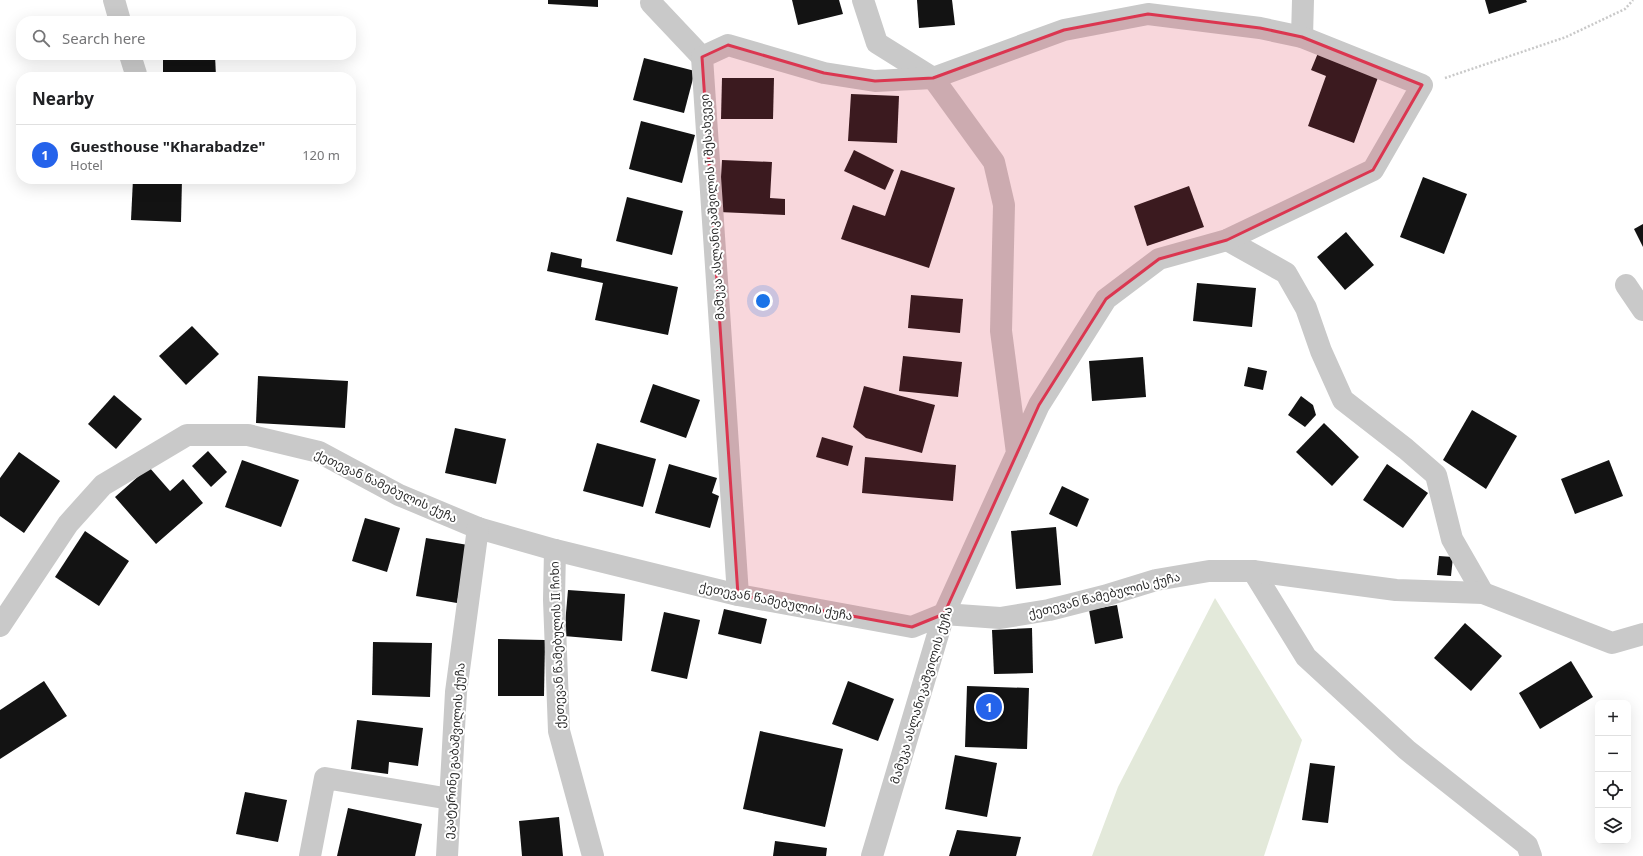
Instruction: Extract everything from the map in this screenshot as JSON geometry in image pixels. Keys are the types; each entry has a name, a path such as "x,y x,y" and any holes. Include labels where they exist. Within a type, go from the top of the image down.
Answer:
{"street":[{"path":"114,0 119,16"},
{"path":"863,0 877,43 933,78 994,162 1004,205 1002,331 1017,453"},
{"path":"1302,38 1303,0"},
{"path":"651,3 702,57 728,45 824,73 875,81 933,78 1064,30 1148,14 1260,28 1302,38 1422,85"},
{"name":"მამუკა ასლანიკაშვილის I შესახვევი","path":"702,57 738,595"},
{"name":"მამუკა ასლანიკაშვილის ქუჩა","path":"872,856 944,614 1039,405 1106,299 1159,259 1227,240 1373,170 1422,85"},
{"path":"1227,240 1286,273 1306,308 1321,351 1343,400 1406,449 1436,475 1452,539 1483,594"},
{"path":"1626,285 1643,310"},
{"name":"ქეთევან წამებულის ქუჩა","path":"0,626 68,524 103,485 187,435 248,435 319,452 399,494 478,528 555,550 738,595 912,627 944,614 1000,618 1049,610 1104,596 1156,580 1209,571 1253,571 1396,590 1483,594 1612,643 1643,634"},
{"name":"ეკატერინე გაბაშვილის ქუჩა","path":"447,856 456,692 478,528"},
{"name":"ქეთევან წამებულის II ჩიხი","path":"555,550 554,600 559,731 593,856"},
{"path":"1253,571 1306,657 1407,750 1527,845 1531,856"},
{"path":"310,856 325,778 450,799"}],"path":[{"path":"1422,85 1566,37 1626,9 1633,0"}],"highlighted area":[{"path":"1148,14 1260,28 1302,37 1422,85 1373,170 1227,240 1159,259 1106,299 1039,405 944,614 912,627 738,595 702,57 728,45 824,73 875,81 933,78 1064,30"}],"green space":[{"path":"1215,598 1302,740 1264,856 1092,856 1118,787"}],"building":[{"path":"548,0 598,0 598,7 548,4"},
{"path":"792,0 839,0 843,14 798,25"},
{"path":"917,0 952,0 955,25 919,28"},
{"path":"1485,0 1526,0 1527,2 1489,14"},
{"path":"1318,53 1380,72 1354,143 1308,126 1326,76 1311,70"},
{"path":"644,58 695,71 684,113 633,100"},
{"path":"163,60 215,60 216,72 163,72"},
{"path":"722,78 774,78 773,119 721,119"},
{"path":"851,94 899,96 897,143 848,141"},
{"path":"641,121 695,135 682,183 629,169"},
{"path":"854,150 894,170 885,190 844,171"},
{"path":"722,160 772,162 770,198 785,199 785,215 719,212"},
{"path":"901,170 955,188 929,268 841,239 853,205 885,216"},
{"path":"1423,177 1467,194 1444,254 1400,237"},
{"path":"133,184 182,184 181,222 131,220"},
{"path":"1189,186 1204,227 1147,246 1134,206"},
{"path":"627,197 683,211 672,255 616,241"},
{"path":"1643,224 1643,247 1634,229"},
{"path":"1346,232 1374,265 1345,290 1317,257"},
{"path":"551,252 582,259 581,267 678,287 668,335 595,320 603,283 547,271"},
{"path":"1197,283 1256,288 1252,327 1193,321"},
{"path":"911,295 963,299 960,333 908,328"},
{"path":"192,326 219,354 186,385 159,356"},
{"path":"903,356 962,362 958,397 899,391"},
{"path":"1143,357 1146,397 1092,401 1089,361"},
{"path":"1248,367 1267,371 1263,390 1244,386"},
{"path":"258,376 348,381 345,428 256,423"},
{"path":"653,384 700,400 686,438 640,422"},
{"path":"864,386 935,405 922,453 866,438 853,427"},
{"path":"114,395 142,419 116,449 88,424"},
{"path":"1301,396 1313,405 1316,415 1305,427 1288,415"},
{"path":"1472,410 1517,436 1486,489 1443,460"},
{"path":"1324,423 1359,457 1332,486 1296,452"},
{"path":"455,428 506,439 496,484 445,473"},
{"path":"822,437 853,446 848,466 816,457"},
{"path":"597,443 656,459 643,507 583,491"},
{"path":"208,451 227,472 211,487 192,466"},
{"path":"19,452 60,481 24,533 0,516 0,478"},
{"path":"865,457 956,465 953,501 862,493"},
{"path":"242,460 299,480 281,527 225,507"},
{"path":"1609,460 1623,496 1575,514 1561,479"},
{"path":"669,464 717,478 712,493 719,496 710,528 655,513"},
{"path":"1387,464 1428,493 1403,528 1363,500"},
{"path":"149,467 170,491 183,479 203,503 156,544 115,497"},
{"path":"1062,486 1089,499 1077,527 1049,514"},
{"path":"365,518 400,528 387,572 352,561"},
{"path":"1056,527 1061,585 1016,589 1011,531"},
{"path":"85,531 129,561 99,606 55,577"},
{"path":"426,538 468,545 457,603 416,596"},
{"path":"1439,556 1453,557 1451,576 1437,575"},
{"path":"568,590 625,594 622,641 564,636"},
{"path":"1117,605 1123,638 1095,644 1089,610"},
{"path":"724,609 767,619 761,644 718,634"},
{"path":"664,612 700,620 687,679 651,671"},
{"path":"1465,623 1502,656 1471,691 1434,658"},
{"path":"1032,628 1033,673 994,674 992,630"},
{"path":"498,639 545,640 544,696 498,696"},
{"path":"373,642 432,643 430,697 372,695"},
{"path":"1571,661 1593,697 1540,729 1519,693"},
{"path":"44,681 67,716 0,759 0,710"},
{"path":"848,681 894,699 878,741 832,724"},
{"path":"967,686 1029,688 1027,749 965,747"},
{"path":"357,720 423,728 418,766 389,762 388,774 351,769"},
{"path":"760,731 843,749 825,827 743,809"},
{"path":"955,755 997,763 987,817 945,809"},
{"path":"1310,763 1335,766 1328,823 1302,820"},
{"path":"245,792 287,800 278,842 236,834"},
{"path":"348,808 422,824 415,856 337,856"},
{"path":"559,817 563,856 522,856 519,821"},
{"path":"957,830 1021,837 1016,856 949,856"},
{"path":"775,841 827,848 826,856 773,856"}],"place":[{"name":"Guesthouse \"Kharabadze\"","path":"989,707"}]}
